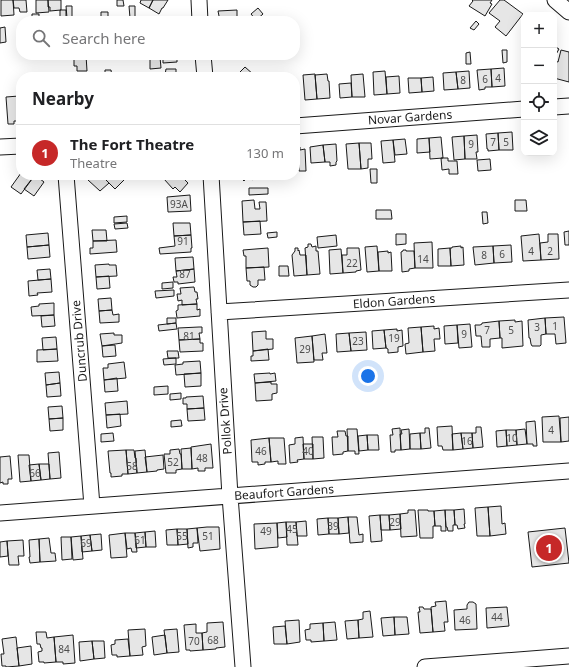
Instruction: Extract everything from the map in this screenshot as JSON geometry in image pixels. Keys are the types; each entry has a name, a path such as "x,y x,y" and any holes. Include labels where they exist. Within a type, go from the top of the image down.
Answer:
{"street":[{"path":"199,0 200,16"},
{"path":"555,0 569,12"},
{"path":"203,60 205,72"},
{"path":"557,107 569,106"},
{"name":"Novar Gardens","path":"300,126 521,109"},
{"path":"0,148 16,146"},
{"name":"Duncrub Drive","path":"66,180 92,506"},
{"name":"Pollok Drive","path":"211,180 230,496 243,667"},
{"name":"Eldon Gardens","path":"219,312 569,290"},
{"name":"Beaufort Gardens","path":"0,513 569,471"},
{"path":"425,667 569,656"}],"building":[{"path":"1,0 13,0 14,15 1,16"},
{"path":"13,0 26,0 27,12 20,12 19,8 14,8"},
{"path":"36,0 48,0 49,12 36,13"},
{"path":"48,0 61,0 61,10 50,11 50,7 48,7"},
{"path":"117,0 123,0 124,6 117,6"},
{"path":"141,0 153,0 149,8 140,3"},
{"path":"153,0 168,0 159,14 149,8"},
{"path":"472,0 492,0 490,3 492,4 485,16 469,6 473,1"},
{"path":"500,0 504,0 521,13 521,17 506,36 495,27 500,21 489,13"},
{"path":"66,6 72,6 72,16 67,16"},
{"path":"129,6 135,6 135,16 130,16"},
{"path":"258,8 263,14 261,16 253,16 251,14"},
{"path":"60,10 66,10 66,16 60,16"},
{"path":"237,10 237,16 219,16 218,11"},
{"path":"101,12 108,12 108,16 101,16"},
{"path":"32,14 39,14 39,16 32,16"},
{"path":"476,21 479,24 474,30 470,28"},
{"path":"5,27 6,42 0,43 0,28"},
{"path":"502,50 507,50 507,62 503,63"},
{"path":"561,50 569,52 569,82 557,79 558,62"},
{"path":"470,52 471,64 466,64 466,53"},
{"path":"74,60 86,60 87,71 77,71 77,66 74,66"},
{"path":"150,60 160,60 161,68 150,69"},
{"path":"163,60 177,60 177,62 163,63"},
{"path":"245,67 251,72 240,72"},
{"path":"504,68 505,86 492,87 491,69"},
{"path":"166,69 176,69 176,72 166,72"},
{"path":"491,69 492,87 485,87 485,89 479,90 477,70"},
{"path":"105,70 111,70 111,72 105,72"},
{"path":"385,71 387,94 374,95 373,72"},
{"path":"469,71 470,88 458,89 456,72"},
{"path":"456,72 458,89 444,90 443,73"},
{"path":"315,74 317,99 305,100 303,75"},
{"path":"327,74 330,98 317,99 315,75"},
{"path":"363,74 365,97 352,97 351,75"},
{"path":"399,76 400,93 387,94 386,77"},
{"path":"433,77 434,91 422,92 421,78"},
{"path":"408,78 421,78 422,92 409,93"},
{"path":"351,83 352,97 340,98 339,84"},
{"path":"16,96 16,121 14,121 14,124 8,124 6,97"},
{"path":"512,132 513,150 499,150 498,133"},
{"path":"498,133 499,150 488,151 486,134"},
{"path":"477,135 477,159 465,159 464,136"},
{"path":"464,136 465,159 454,160 452,137"},
{"path":"441,137 443,158 430,159 429,138"},
{"path":"429,138 430,152 417,153 417,139"},
{"path":"405,139 407,154 395,155 393,140"},
{"path":"393,140 395,162 383,163 381,141"},
{"path":"359,143 371,143 372,159 368,159 368,168 361,169"},
{"path":"359,143 361,169 348,169 346,144"},
{"path":"336,144 336,165 330,166 330,162 325,162 323,145"},
{"path":"323,145 325,162 311,163 310,147"},
{"path":"305,149 306,171 300,171 300,150"},
{"path":"441,158 448,158 448,161 457,161 458,174 449,174 449,169 442,170"},
{"path":"490,159 491,170 478,171 477,160"},
{"path":"370,169 377,169 377,183 371,183"},
{"path":"16,180 31,180 21,194 11,187"},
{"path":"31,180 41,180 44,182 34,196 24,189"},
{"path":"88,180 106,180 109,183 100,191"},
{"path":"106,180 124,180 115,189"},
{"path":"165,180 185,180 188,183 180,192 175,187 173,189"},
{"path":"249,188 268,188 268,194 249,195"},
{"path":"190,195 191,211 168,212 167,197"},
{"path":"254,200 255,209 260,209 259,202 266,202 267,221 243,222 242,201"},
{"path":"515,200 526,200 527,211 515,211"},
{"path":"376,210 391,210 392,219 376,219"},
{"path":"482,212 487,212 488,223 483,224"},
{"path":"127,216 127,222 114,223 114,217"},
{"path":"260,221 261,234 244,235 243,222"},
{"path":"127,223 128,228 115,229 114,224"},
{"path":"173,223 190,223 191,235 174,236"},
{"path":"92,230 106,230 107,241 93,241"},
{"path":"569,231 569,245 565,245 564,232"},
{"path":"277,232 277,237 268,238 267,233"},
{"path":"48,233 49,245 27,247 26,235"},
{"path":"396,234 406,234 406,244 396,245"},
{"path":"539,234 541,260 523,261 521,236"},
{"path":"548,234 558,234 559,259 541,260 540,243 548,242"},
{"path":"191,235 191,252 160,254 159,248 175,246 174,236"},
{"path":"336,235 337,246 318,248 317,237"},
{"path":"116,240 117,252 90,254 90,248 93,248 93,241"},
{"path":"432,242 433,268 415,268 414,243"},
{"path":"308,244 311,244 312,247 316,246 316,251 318,251 320,274 307,275 305,248 308,247"},
{"path":"49,245 50,257 28,259 27,247"},
{"path":"511,245 512,262 494,263 493,246"},
{"path":"377,246 379,271 367,272 365,247"},
{"path":"461,246 461,248 463,247 464,265 451,266 450,248"},
{"path":"493,246 494,263 475,265 473,247"},
{"path":"268,248 269,267 246,268 246,256 244,256 243,250"},
{"path":"295,248 298,248 300,255 306,255 307,275 294,276 292,255"},
{"path":"347,248 359,248 361,270 343,273 342,255 347,255"},
{"path":"450,248 451,266 438,266 438,249"},
{"path":"341,249 343,273 330,274 329,250"},
{"path":"403,250 414,251 415,268 402,272 401,252"},
{"path":"388,251 388,253 391,252 392,271 379,271 378,252"},
{"path":"193,257 194,269 176,271 175,258"},
{"path":"95,265 116,265 117,276 96,277"},
{"path":"279,266 288,266 289,276 279,276"},
{"path":"264,267 265,280 258,280 258,285 253,287 250,285 250,281 247,281 246,268"},
{"path":"50,269 51,279 38,280 37,270"},
{"path":"194,269 195,282 178,284 178,282 174,282 173,277 177,277 176,271"},
{"path":"109,276 110,288 97,289 96,277"},
{"path":"51,279 52,292 37,293 38,295 29,296 28,281"},
{"path":"173,282 173,288 162,289 162,283"},
{"path":"194,287 195,292 197,292 197,304 182,305 182,300 178,301 177,294 181,294 180,288"},
{"path":"174,290 174,296 156,298 155,291"},
{"path":"111,298 112,310 99,311 98,299"},
{"path":"54,303 54,315 32,316 31,307 39,306 39,304"},
{"path":"197,304 197,310 200,309 200,316 177,318 176,311 178,310 178,305"},
{"path":"112,310 113,315 119,314 119,322 100,323 99,311"},
{"path":"54,315 55,326 42,327 41,316"},
{"path":"564,317 566,343 556,344 555,334 546,334 545,318"},
{"path":"167,318 176,318 176,323 167,324"},
{"path":"545,318 546,334 541,335 541,345 532,346 529,338 528,320"},
{"path":"515,320 515,322 522,321 523,346 502,348 499,321"},
{"path":"499,321 500,338 490,339 490,347 482,347 481,336 476,336 475,325"},
{"path":"176,323 177,329 159,331 158,325"},
{"path":"470,324 472,347 459,348 457,325"},
{"path":"457,325 458,343 445,344 444,326"},
{"path":"434,326 434,329 439,328 440,339 434,339 435,351 423,352 421,327"},
{"path":"202,327 202,333 199,333 200,339 179,340 178,328"},
{"path":"421,327 423,352 406,354 405,344 409,343 408,328"},
{"path":"397,329 397,331 402,330 403,346 398,347 398,352 388,353 384,330"},
{"path":"384,330 386,348 373,349 372,331"},
{"path":"266,331 266,339 273,339 273,349 253,351 252,332"},
{"path":"366,332 367,350 351,351 349,333"},
{"path":"114,333 114,335 122,335 122,343 102,346 100,334"},
{"path":"349,333 351,351 337,352 336,334"},
{"path":"325,334 327,353 322,353 323,360 314,360 312,336"},
{"path":"312,336 314,362 297,363 295,338"},
{"path":"56,337 57,349 43,350 42,338"},
{"path":"200,339 200,343 203,343 203,351 180,352 179,340"},
{"path":"115,345 116,356 103,357 102,346"},
{"path":"57,349 58,361 37,362 37,350"},
{"path":"268,349 269,360 251,361 253,351"},
{"path":"167,351 178,351 179,358 168,358"},
{"path":"176,358 176,364 164,365 163,359"},
{"path":"200,361 201,373 176,375 175,365 183,364 183,362"},
{"path":"124,362 126,378 104,380 103,368 108,368 108,364"},
{"path":"59,372 60,383 46,385 45,373"},
{"path":"201,373 201,386 185,387 184,374"},
{"path":"275,373 276,381 255,383 254,374"},
{"path":"117,378 118,391 105,392 104,380"},
{"path":"271,382 271,384 277,384 277,393 272,394 272,400 256,401 255,383"},
{"path":"60,383 61,396 47,397 46,385"},
{"path":"168,386 168,394 154,395 154,387"},
{"path":"181,393 181,399 170,400 170,394"},
{"path":"203,396 204,408 187,409 187,404 183,404 183,398"},
{"path":"127,401 128,414 106,415 105,403"},
{"path":"62,406 63,418 49,419 48,407"},
{"path":"204,408 205,420 188,421 187,409"},
{"path":"120,414 121,426 107,428 106,415"},
{"path":"559,416 561,442 543,442 542,417"},
{"path":"569,417 569,441 561,442 560,418"},
{"path":"63,418 63,430 50,431 49,419"},
{"path":"181,420 182,426 171,427 171,421"},
{"path":"535,421 537,446 533,446 533,444 527,444 526,422"},
{"path":"452,426 453,450 443,450 442,446 438,446 437,427"},
{"path":"476,427 481,427 483,447 473,448 472,433 476,433"},
{"path":"400,428 401,450 391,452 390,435 393,435 392,429"},
{"path":"425,428 429,428 431,448 421,449 420,433 425,433"},
{"path":"347,429 357,429 359,454 355,454 355,451 348,451"},
{"path":"409,429 410,449 401,450 401,430"},
{"path":"525,429 527,444 517,445 516,430"},
{"path":"506,430 516,430 517,445 507,446"},
{"path":"506,430 507,446 497,447 496,431"},
{"path":"337,431 345,431 346,436 348,436 348,451 343,452 343,454 333,455 332,437 338,437"},
{"path":"113,433 114,441 101,442 101,434"},
{"path":"420,433 421,449 410,449 410,434"},
{"path":"461,433 472,433 473,448 463,449"},
{"path":"461,433 463,449 453,450 452,434"},
{"path":"367,435 378,435 379,450 368,450"},
{"path":"367,435 368,450 359,451 358,436"},
{"path":"303,437 304,459 297,460 298,462 290,463 289,445 295,444 295,438"},
{"path":"312,437 323,437 324,458 313,459"},
{"path":"269,438 284,438 286,464 278,464 278,461 271,462"},
{"path":"269,438 271,462 265,462 265,464 258,465 258,462 252,462 251,440"},
{"path":"211,444 213,468 205,468 205,471 198,471 198,468 192,469 191,447"},
{"path":"303,444 313,444 313,459 304,459"},
{"path":"191,448 192,469 182,469 181,449"},
{"path":"179,449 181,454 182,469 176,470 176,473 166,473 164,454 170,454 170,450"},
{"path":"126,450 134,450 137,473 128,474"},
{"path":"126,450 128,474 111,477 108,451"},
{"path":"145,450 147,472 137,473 135,451"},
{"path":"59,452 61,478 50,479 48,453"},
{"path":"18,455 29,455 31,481 20,482"},
{"path":"163,455 164,469 147,472 145,457"},
{"path":"10,456 12,479 8,479 8,484 3,484 3,482 0,483 0,457"},
{"path":"39,464 41,480 31,481 29,465"},
{"path":"39,464 49,464 50,479 41,480"},
{"path":"501,506 502,524 505,523 506,534 490,536 488,507"},
{"path":"488,507 490,536 477,536 475,508"},
{"path":"464,509 465,528 458,529 457,525 455,525 454,510"},
{"path":"408,510 415,510 417,536 401,537 400,514 408,513"},
{"path":"418,510 434,511 435,526 433,526 433,538 420,538"},
{"path":"445,510 454,510 455,525 453,525 453,531 448,531 446,527"},
{"path":"445,510 446,531 441,531 441,526 435,526 434,511"},
{"path":"400,514 401,529 390,530 389,515"},
{"path":"380,515 389,515 390,530 381,530"},
{"path":"380,515 382,541 371,542 369,516"},
{"path":"348,517 357,517 359,535 363,534 363,542 350,543"},
{"path":"348,517 349,533 339,534 338,518"},
{"path":"328,518 338,518 339,534 329,534"},
{"path":"328,518 329,534 318,535 317,519"},
{"path":"306,521 307,536 297,536 296,522"},
{"path":"286,522 296,522 298,545 287,545"},
{"path":"286,522 287,537 278,538 277,523"},
{"path":"277,523 278,547 255,549 254,524"},
{"path":"219,527 220,549 200,551 197,528"},
{"path":"197,528 198,543 193,543 193,547 188,548 187,529"},
{"path":"565,528 569,563 532,567 528,532"},
{"path":"177,529 187,529 188,544 178,545"},
{"path":"177,529 178,545 167,545 166,530"},
{"path":"155,531 156,547 146,547 145,532"},
{"path":"145,532 146,547 136,548 135,533"},
{"path":"125,533 127,557 111,558 109,535"},
{"path":"125,533 135,533 137,552 132,552 131,548 127,549"},
{"path":"101,534 102,550 92,551 90,535"},
{"path":"90,535 92,551 82,552 81,536"},
{"path":"81,536 83,559 73,560 71,537"},
{"path":"61,537 71,537 72,559 62,560"},
{"path":"49,538 51,553 55,553 56,561 40,562 39,539"},
{"path":"39,539 40,562 30,563 29,540"},
{"path":"23,540 24,556 18,556 19,565 9,565 7,541"},
{"path":"7,541 8,556 0,557 0,542"},
{"path":"446,601 448,622 444,622 445,631 433,632 431,607 436,606 435,602"},
{"path":"469,602 476,604 477,629 455,630 454,610 467,609"},
{"path":"419,607 431,609 433,632 420,633"},
{"path":"507,607 509,626 487,628 486,608"},
{"path":"370,611 373,637 359,638 358,620 363,619 363,612"},
{"path":"394,617 407,617 409,634 395,635"},
{"path":"394,617 395,635 383,636 381,618"},
{"path":"299,620 300,642 287,644 285,621"},
{"path":"358,620 359,638 347,639 345,621"},
{"path":"223,622 225,647 203,650 202,633 207,632 207,623"},
{"path":"335,622 337,640 324,641 323,623"},
{"path":"323,623 324,641 311,642 311,640 306,640 305,630 310,629 310,624"},
{"path":"196,624 196,633 202,633 203,650 186,650 184,625"},
{"path":"285,626 287,644 274,644 273,627"},
{"path":"145,629 146,646 142,647 143,655 130,656 128,630"},
{"path":"177,629 179,652 167,653 164,630"},
{"path":"36,632 46,632 47,638 54,637 56,662 39,662 38,652 42,651 42,648 40,644 37,644"},
{"path":"73,635 75,663 63,664 63,662 56,662 54,637"},
{"path":"165,635 167,653 154,655 152,637"},
{"path":"16,637 19,666 2,666 1,654 4,654 2,639"},
{"path":"128,639 130,656 117,657 117,655 112,655 111,645 115,644 115,640"},
{"path":"92,641 104,641 105,658 94,659"},
{"path":"92,641 94,659 80,661 79,642"},
{"path":"31,646 32,664 19,666 17,648"}],"place":[{"name":"The Fort Theatre","path":"549,548"}]}
